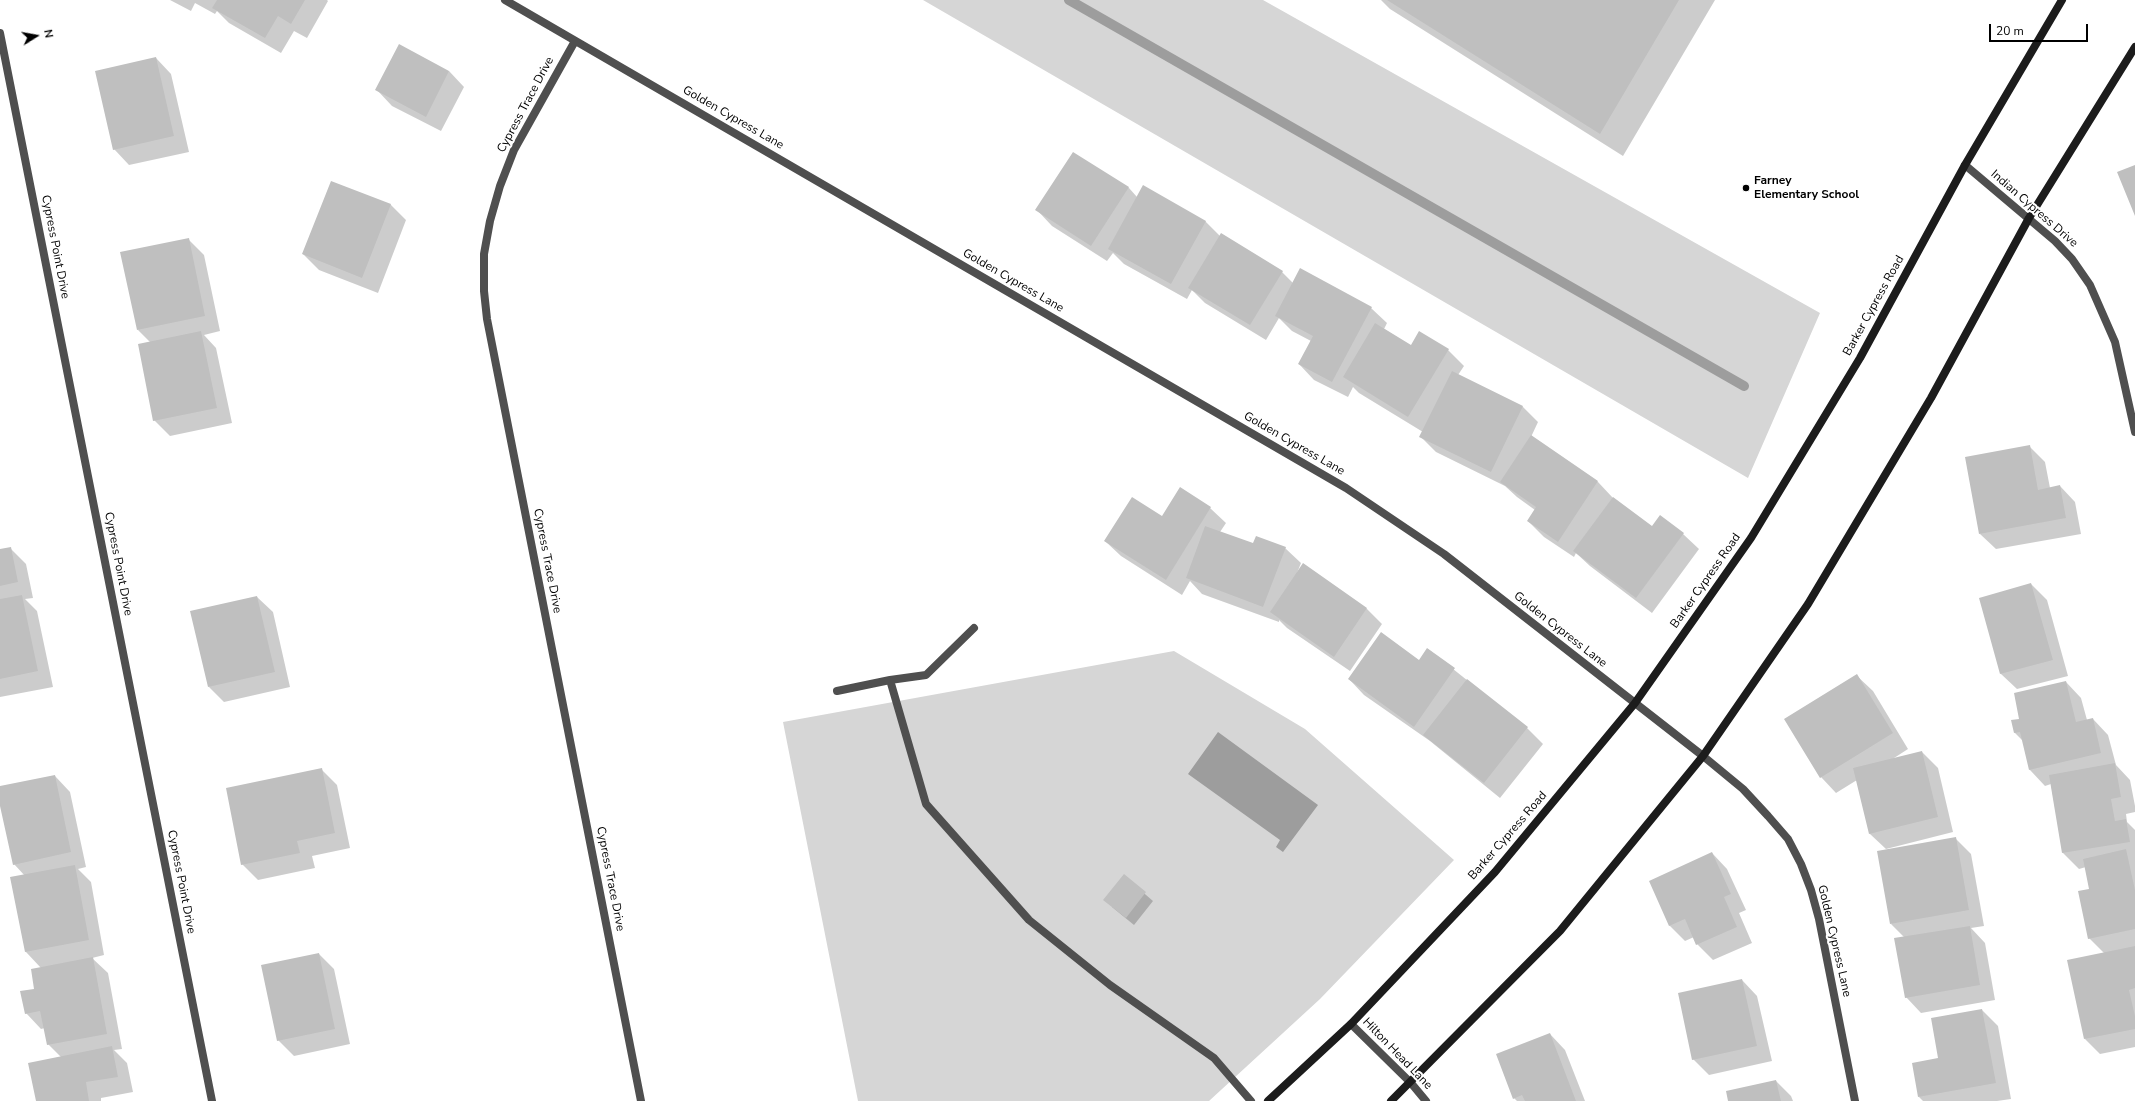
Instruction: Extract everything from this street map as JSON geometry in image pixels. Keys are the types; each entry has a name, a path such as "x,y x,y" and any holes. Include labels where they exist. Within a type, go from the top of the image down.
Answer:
{"main road":[{"name":"Barker Cypress Road","path":"1268,1101 1352,1024 1494,872 1636,704 1751,538 1860,358 1965,165 2062,0"},
{"path":"1391,1101 1411,1083 1560,931 1703,756 1808,604 1931,398 2029,218 2135,47"}],"street":[{"name":"Golden Cypress Lane","path":"505,0 1346,488 1444,554 1703,756 1743,790 1768,816 1788,839 1801,864 1811,890 1819,919 1855,1101"},
{"name":"Cypress Point Drive","path":"0,33 212,1101"},
{"name":"Cypress Trace Drive","path":"575,41 514,150 500,186 490,221 484,254 484,290 487,320 641,1101"},
{"name":"Indian Cypress Drive","path":"1965,165 2029,218 2072,259 2090,285 2115,342 2135,432"},
{"path":"837,691 890,680 926,675 974,628"},
{"path":"890,680 926,804 1029,920 1110,984 1214,1058 1251,1101"},
{"name":"Hilton Head Lane","path":"1352,1024 1411,1083 1426,1101"}],"shaded area":[{"path":"923,0 1263,0 1820,313 1748,478"},
{"path":"1174,651 1305,729 1454,860 1320,999 1209,1101 858,1101 783,722"},
{"path":"1218,732 1318,805 1283,852 1276,847 1280,840 1188,774"}],"building":[{"path":"217,0 305,0 291,24 278,16 265,38 212,8"},
{"path":"1387,0 1679,0 1600,134"},
{"path":"399,44 449,71 426,117 375,90"},
{"path":"156,57 174,136 113,150 95,71"},
{"path":"1073,152 1129,187 1091,246 1035,210"},
{"path":"2135,165 2135,216 2117,172"},
{"path":"331,181 391,204 362,278 302,254"},
{"path":"1143,185 1206,221 1171,284 1108,249"},
{"path":"1221,233 1283,271 1250,325 1188,288"},
{"path":"189,238 205,316 137,330 120,252"},
{"path":"1300,268 1372,307 1332,382 1298,364 1313,336 1275,316"},
{"path":"1375,323 1411,345 1419,331 1449,349 1408,417 1343,377"},
{"path":"201,331 217,408 153,421 138,344"},
{"path":"1452,371 1523,406 1491,472 1419,437"},
{"path":"1531,435 1598,481 1558,542 1527,521 1536,507 1500,482"},
{"path":"2030,445 2038,490 2060,485 2066,518 1979,534 1965,457"},
{"path":"1180,487 1211,507 1166,580 1104,541 1132,497 1162,516"},
{"path":"1613,497 1652,526 1660,515 1684,533 1636,598 1573,551"},
{"path":"1205,526 1253,543 1256,536 1286,547 1263,607 1186,578"},
{"path":"11,547 18,582 0,586 0,549"},
{"path":"1303,563 1367,608 1334,657 1270,612"},
{"path":"2031,583 2053,660 2000,674 1979,598"},
{"path":"22,595 38,671 0,679 0,599"},
{"path":"257,596 275,672 208,687 190,611"},
{"path":"1381,632 1419,660 1427,648 1455,668 1414,727 1348,679"},
{"path":"1857,674 1893,733 1820,778 1784,719"},
{"path":"1467,679 1528,727 1484,783 1423,735"},
{"path":"2066,681 2076,722 2093,718 2101,753 2029,770 2020,732 2014,733 2011,720 2019,719 2014,693"},
{"path":"1922,751 1938,817 1869,834 1853,768"},
{"path":"2115,763 2121,797 2111,799 2115,821 2126,819 2130,842 2062,853 2049,775"},
{"path":"322,768 335,833 297,841 300,853 241,865 226,788"},
{"path":"55,775 71,852 13,865 0,806 0,786"},
{"path":"1956,837 1969,910 1890,924 1877,851"},
{"path":"2126,849 2135,890 2135,929 2088,939 2078,891 2089,889 2083,859"},
{"path":"1712,852 1731,894 1724,897 1737,927 1696,945 1685,919 1669,926 1649,881"},
{"path":"75,865 89,940 25,952 10,877"},
{"path":"1124,874 1146,892 1126,918 1103,900"},
{"path":"1970,926 1980,985 1905,998 1894,938"},
{"path":"2135,946 2135,988 2129,990 2135,1016 2135,1029 2084,1039 2067,960"},
{"path":"319,953 335,1029 277,1041 261,965"},
{"path":"93,957 107,1034 47,1045 40,1011 25,1014 20,991 34,989 31,969"},
{"path":"1742,979 1757,1046 1692,1060 1678,993"},
{"path":"1982,1009 1996,1083 1918,1097 1912,1063 1938,1058 1931,1018"},
{"path":"1550,1033 1576,1101 1525,1101 1522,1095 1513,1099 1496,1054"},
{"path":"112,1046 118,1077 86,1082 89,1101 36,1101 28,1063"},
{"path":"1776,1080 1781,1101 1728,1101 1726,1091"}],"waterway":[{"path":"1069,0 1744,386"}],"place":[{"name":"Farney Elementary School","path":"1746,188"}]}
